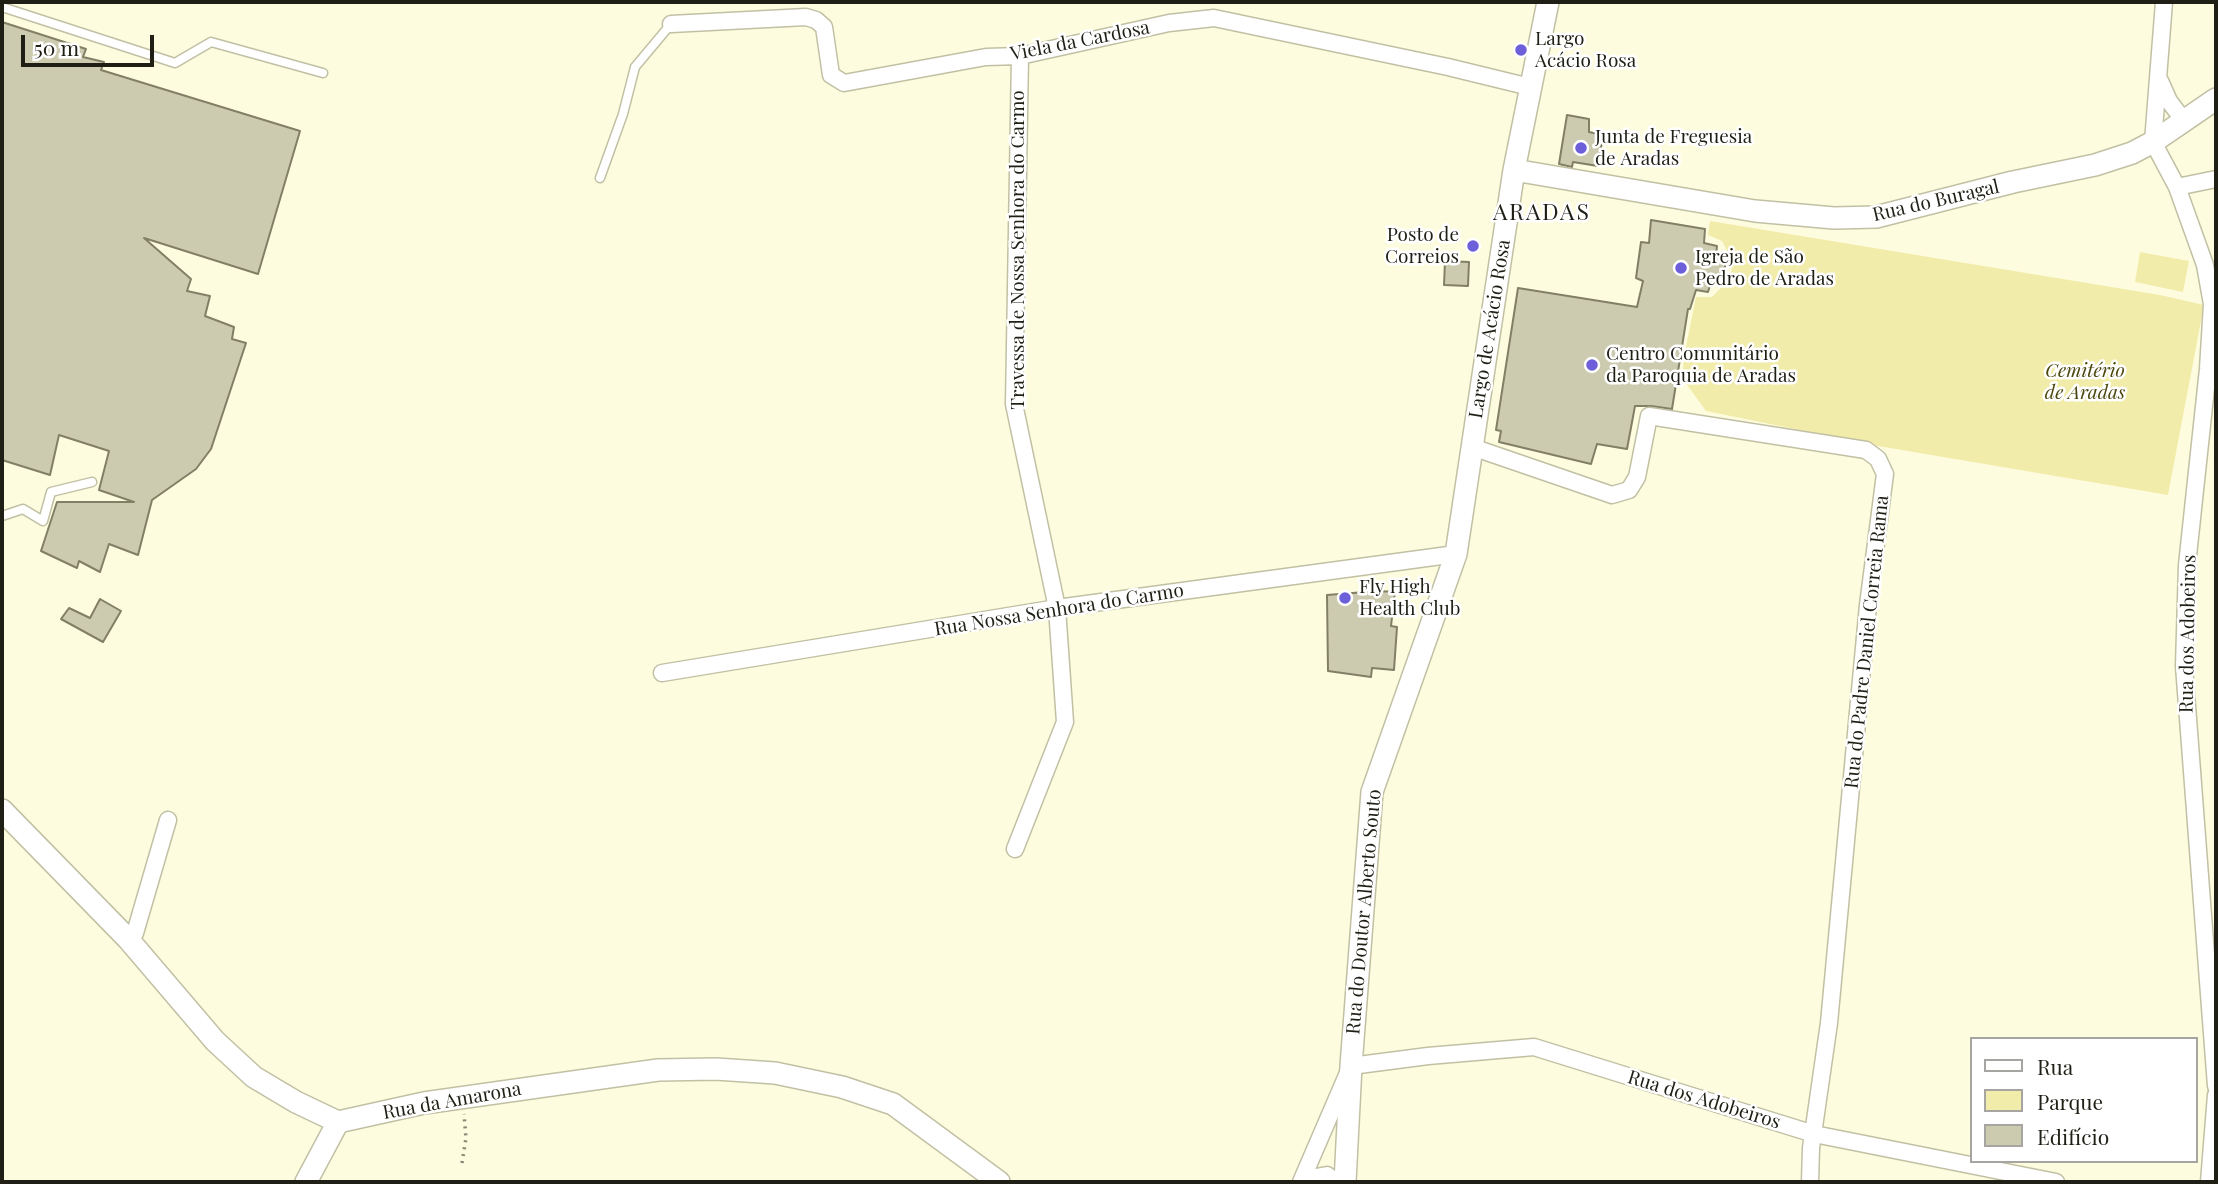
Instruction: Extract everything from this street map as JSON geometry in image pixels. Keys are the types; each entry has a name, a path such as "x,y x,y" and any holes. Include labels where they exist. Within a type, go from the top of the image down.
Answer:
{"street":[{"name":"Largo de Acácio Rosa","path":"1472,447 1514,170 1548,2"},
{"path":"2153,142 2164,2"},
{"name":"Viela da Cardosa","path":"671,24 806,17 816,20 824,27 831,75 844,83 986,57 1020,56 1169,23 1214,18 1530,87"},
{"name":"Travessa de Nossa Senhora do Carmo","path":"1015,849 1065,722 1057,608 1014,404 1020,56"},
{"path":"2159,79 2169,101 2184,121"},
{"name":"Rua do Buragal","path":"1514,170 1755,211 1834,218 1876,218 2095,165 2132,153 2153,142 2216,99"},
{"name":"Rua dos Adobeiros","path":"2153,142 2177,187 2205,265 2213,304 2187,565 2184,666 2216,1086"},
{"path":"2177,187 2216,179"},
{"name":"Rua do Padre Daniel Correia Rama","path":"1472,447 1612,495 1629,490 1637,477 1649,416 1866,450 1878,459 1885,474 1868,605 1829,1023 1814,1134"},
{"name":"Rua do Doutor Alberto Souto","path":"1345,1182 1372,792 1456,554 1472,447"},
{"name":"Rua Nossa Senhora do Carmo","path":"662,673 1057,608 1456,554"},
{"path":"2,810 129,940 215,1041 254,1077 296,1102 338,1122 306,1182"},
{"path":"129,940 135,933 168,820"},
{"name":"Rua dos Adobeiros","path":"1351,1066 1534,1047 1814,1134 2056,1182"},
{"path":"1301,1182 1351,1066"},
{"name":"Rua da Amarona","path":"338,1122 425,1103 658,1070 716,1069 775,1073 842,1087 893,1104 999,1182"},
{"path":"2209,1182 2216,1095"},
{"path":"1810,1182 1814,1134"},
{"path":"1308,1182 1327,1175 1336,1182"}],"lane":[{"path":"2,7 175,63 211,42 323,73"},
{"path":"600,178 623,114 635,67 671,24"},
{"path":"2,516 23,509 43,521 51,492 92,482"}],"path":[{"path":"462,1098 466,1138 462,1163"}],"green space":[{"name":"Cemitério de Aradas","path":"1710,221 2160,295 2204,305 2168,495 1878,446 1706,411 1682,378 1696,297 1712,297 1730,277 1733,262 1722,241 1708,235"},
{"path":"2140,252 2189,261 2183,292 2135,282"}],"building":[{"path":"2,22 86,49 83,57 104,62 101,70 300,131 258,274 144,238 191,279 187,291 210,296 205,316 234,327 232,339 246,343 211,449 196,469 152,500 138,555 109,544 100,572 79,561 77,568 41,551 57,502 134,502 99,490 109,451 59,435 50,475 2,460"},
{"name":"Junta de Freguesia de Aradas","path":"1567,115 1589,119 1589,132 1603,135 1598,166 1573,162 1572,167 1559,164"},
{"name":"Centro Comunitário da Paroquia de Aradas","path":"1651,220 1705,229 1704,243 1717,246 1716,256 1727,257 1722,281 1711,282 1708,292 1696,290 1688,309 1672,409 1635,406 1627,449 1597,444 1591,464 1499,442 1501,431 1496,430 1518,288 1637,307 1643,281 1636,278 1641,242 1649,243"},
{"path":"1445,261 1469,262 1468,286 1444,285"},
{"path":"1395,592 1391,626 1397,627 1394,670 1372,668 1371,677 1328,671 1327,595"},
{"path":"100,599 121,611 103,642 61,619 69,608 90,618"}],"place":[{"name":"Largo Acácio Rosa","path":"1521,50"},
{"name":"Junta de Freguesia de Aradas","path":"1581,148"},
{"name":"Posto de Correios","path":"1473,246"},
{"name":"Igreja de São Pedro de Aradas","path":"1681,268"},
{"name":"Centro Comunitário da Paroquia de Aradas","path":"1592,365"},
{"name":"Fly High Health Club","path":"1345,598"}],"district":[{"name":"ARADAS","path":"1542,213"}]}
